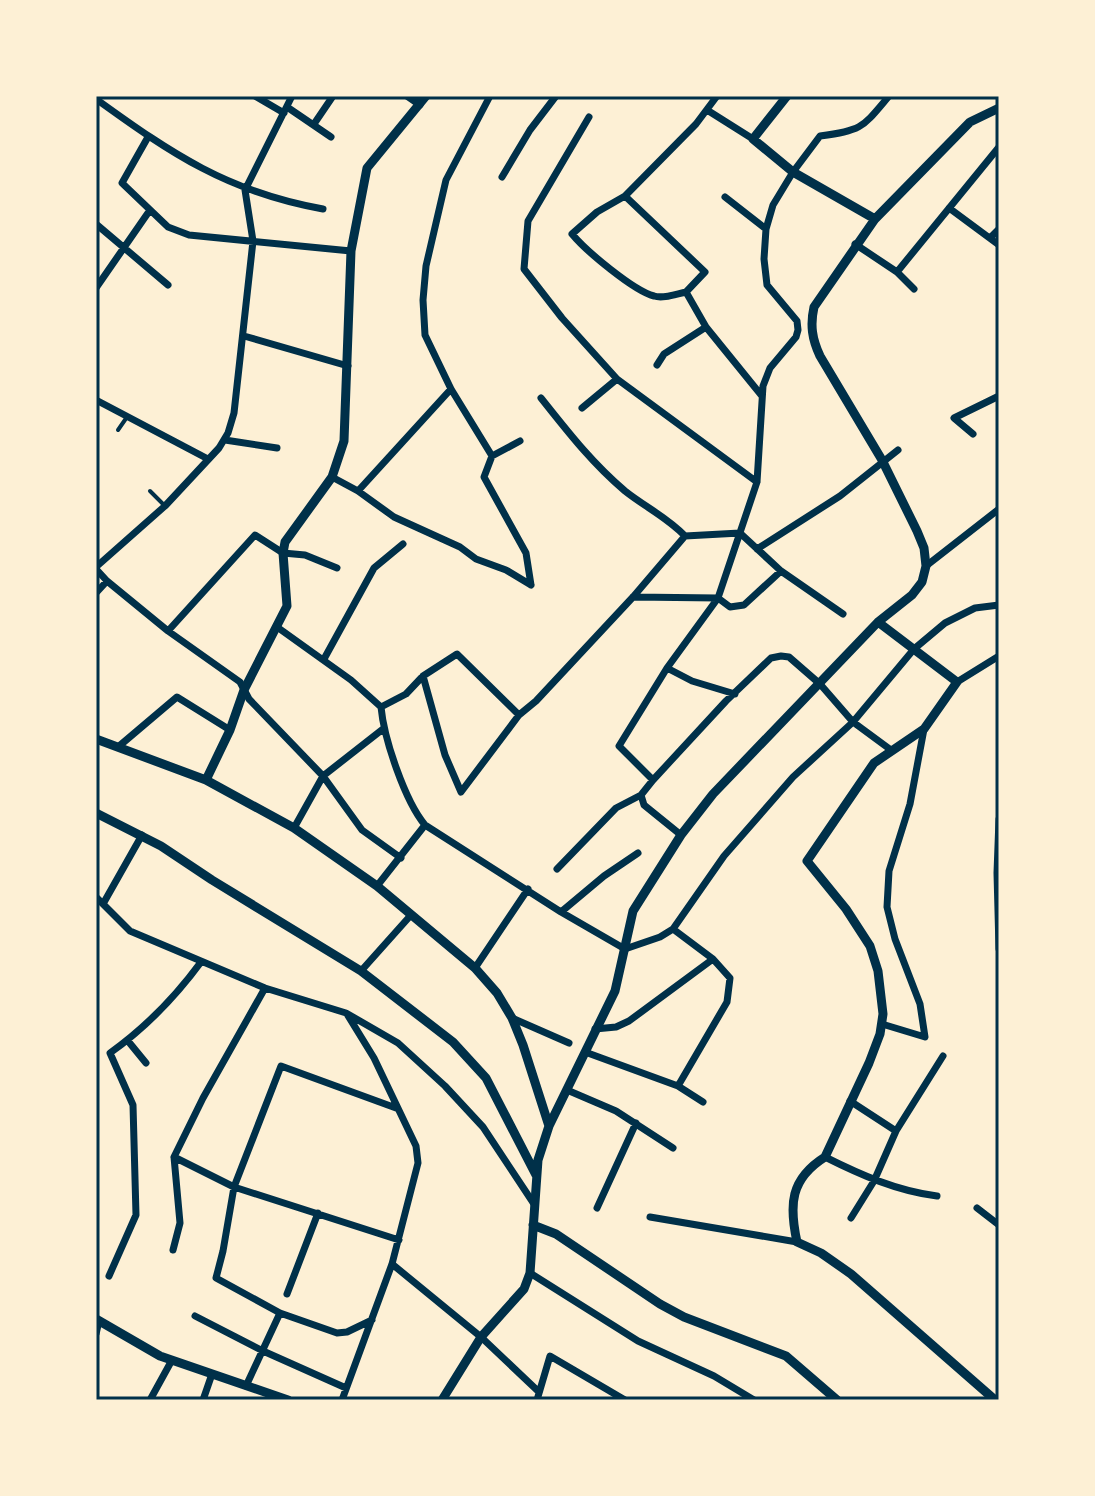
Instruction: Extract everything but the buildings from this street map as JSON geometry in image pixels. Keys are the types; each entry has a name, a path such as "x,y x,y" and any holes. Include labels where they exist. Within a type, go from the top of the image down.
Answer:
{"street":[{"path":"255,96 314,124 331,137"},
{"path":"292,96 245,190 253,241 234,413 225,440 165,506 96,568 107,581 168,631 240,682 249,699 323,776 362,830 401,858"},
{"path":"314,124 333,96"},
{"path":"206,780 230,730 244,690 287,606 285,542 332,477 344,441 351,251 367,168 423,100 407,96"},
{"path":"490,96 446,180 426,266 423,300 425,335 451,389 492,456"},
{"path":"502,177 530,130 556,96"},
{"path":"625,196 705,272 686,292 657,297 635,288 572,234 597,212 625,196 717,96"},
{"path":"753,139 787,96"},
{"path":"653,780 619,746 667,668 718,598 757,482 763,386 770,368 796,337 798,330 797,321 767,285 764,259 766,229 773,205 820,136 852,131 866,123 889,96"},
{"path":"96,99 148,137 245,190 323,209"},
{"path":"442,1400 481,1337 524,1289 530,1273 538,1160 549,1126 615,991 633,911 681,835 713,794 878,622 912,595 922,582 926,566 924,548 882,460 820,356 812,330 814,307 875,219 970,122 999,108"},
{"path":"707,110 753,139 793,172 875,219"},
{"path":"589,117 528,221 524,269 562,318 617,379 757,482"},
{"path":"148,137 122,183 168,227 189,235 351,251"},
{"path":"897,272 999,147"},
{"path":"725,197 766,229"},
{"path":"949,208 999,245"},
{"path":"96,288 150,210"},
{"path":"96,224 168,285"},
{"path":"990,238 999,229"},
{"path":"855,244 897,272 914,289"},
{"path":"686,292 706,327 764,397"},
{"path":"657,365 664,354 706,327"},
{"path":"244,336 348,366"},
{"path":"582,408 617,379"},
{"path":"358,491 451,389"},
{"path":"973,434 954,418 999,396"},
{"path":"541,398 591,461 627,493 669,520 685,536"},
{"path":"96,400 208,459"},
{"path":"225,440 277,448"},
{"path":"332,477 394,517 460,547 476,559 506,570 531,585 526,553 484,477 492,456 520,441"},
{"path":"757,549 840,496 898,450"},
{"path":"926,566 999,509"},
{"path":"423,676 445,755 461,792 519,715 536,701 633,597 685,536 740,533 781,571 843,614"},
{"path":"168,631 255,535 283,553 305,555 337,568"},
{"path":"324,659 374,568 403,544"},
{"path":"633,597 718,598 730,607 744,605 781,571"},
{"path":"96,593 107,581"},
{"path":"277,627 324,659 381,707 383,729 415,813 425,825 625,949 673,929 724,856 793,777 853,722 914,649 945,623 975,608 999,605"},
{"path":"878,622 957,682"},
{"path":"381,707 406,694 423,676 457,654 519,715"},
{"path":"797,1242 790,1213 795,1189 810,1166 825,1157 869,1063 882,1024 880,982 870,946 846,909 807,861 874,763 924,729 957,682 999,656"},
{"path":"557,869 616,808 641,795 771,658 789,657 820,684 853,722 891,750"},
{"path":"667,668 692,681 735,694"},
{"path":"118,747 177,697 230,730"},
{"path":"294,828 323,776 383,729"},
{"path":"882,1024 925,1037 920,1004 895,939 887,907 889,871 910,804 924,729"},
{"path":"96,739 206,780 294,828 377,886 475,968 497,993 512,1018 549,1126"},
{"path":"641,795 644,805 681,835"},
{"path":"96,813 142,835 361,971 453,1042 473,1061 496,1096 536,1175"},
{"path":"999,819 999,949"},
{"path":"377,886 425,825"},
{"path":"142,835 99,901 130,931 265,988 346,1013 398,1043 445,1086 483,1127 534,1204"},
{"path":"561,912 604,876 638,853"},
{"path":"475,968 528,889"},
{"path":"361,971 411,915"},
{"path":"673,929 713,959 730,978 727,1002 678,1086"},
{"path":"595,1029 616,1027 629,1021 713,959"},
{"path":"109,1276 136,1215 133,1105 110,1053 128,1041 181,989 201,962"},
{"path":"173,1250 180,1223 174,1157 203,1098 265,988"},
{"path":"342,1400 392,1264 418,1163 416,1146 374,1058 346,1013"},
{"path":"512,1018 569,1043"},
{"path":"128,1041 146,1063"},
{"path":"585,1052 678,1086 703,1102"},
{"path":"851,1218 874,1181 896,1131 943,1056"},
{"path":"372,1320 347,1332 337,1333 280,1313 216,1278 234,1187 281,1066 396,1108"},
{"path":"567,1090 636,1123 673,1148"},
{"path":"850,1101 896,1131"},
{"path":"597,1208 636,1123"},
{"path":"174,1157 234,1187 399,1240"},
{"path":"825,1157 874,1181 937,1196"},
{"path":"977,1208 999,1225"},
{"path":"287,1294 318,1213"},
{"path":"650,1217 797,1242 821,1253 851,1274 995,1400"},
{"path":"533,1225 556,1234 684,1317 786,1356 837,1400"},
{"path":"392,1264 481,1337 538,1396 550,1356 625,1400"},
{"path":"530,1273 638,1341 714,1376 754,1400"},
{"path":"246,1386 280,1313"},
{"path":"195,1316 346,1388"},
{"path":"96,1334 98,1320 172,1360 285,1400"},
{"path":"150,1400 172,1360"},
{"path":"203,1400 212,1374"}],"lane":[{"path":"118,430 127,417"},
{"path":"150,491 165,506"}]}
